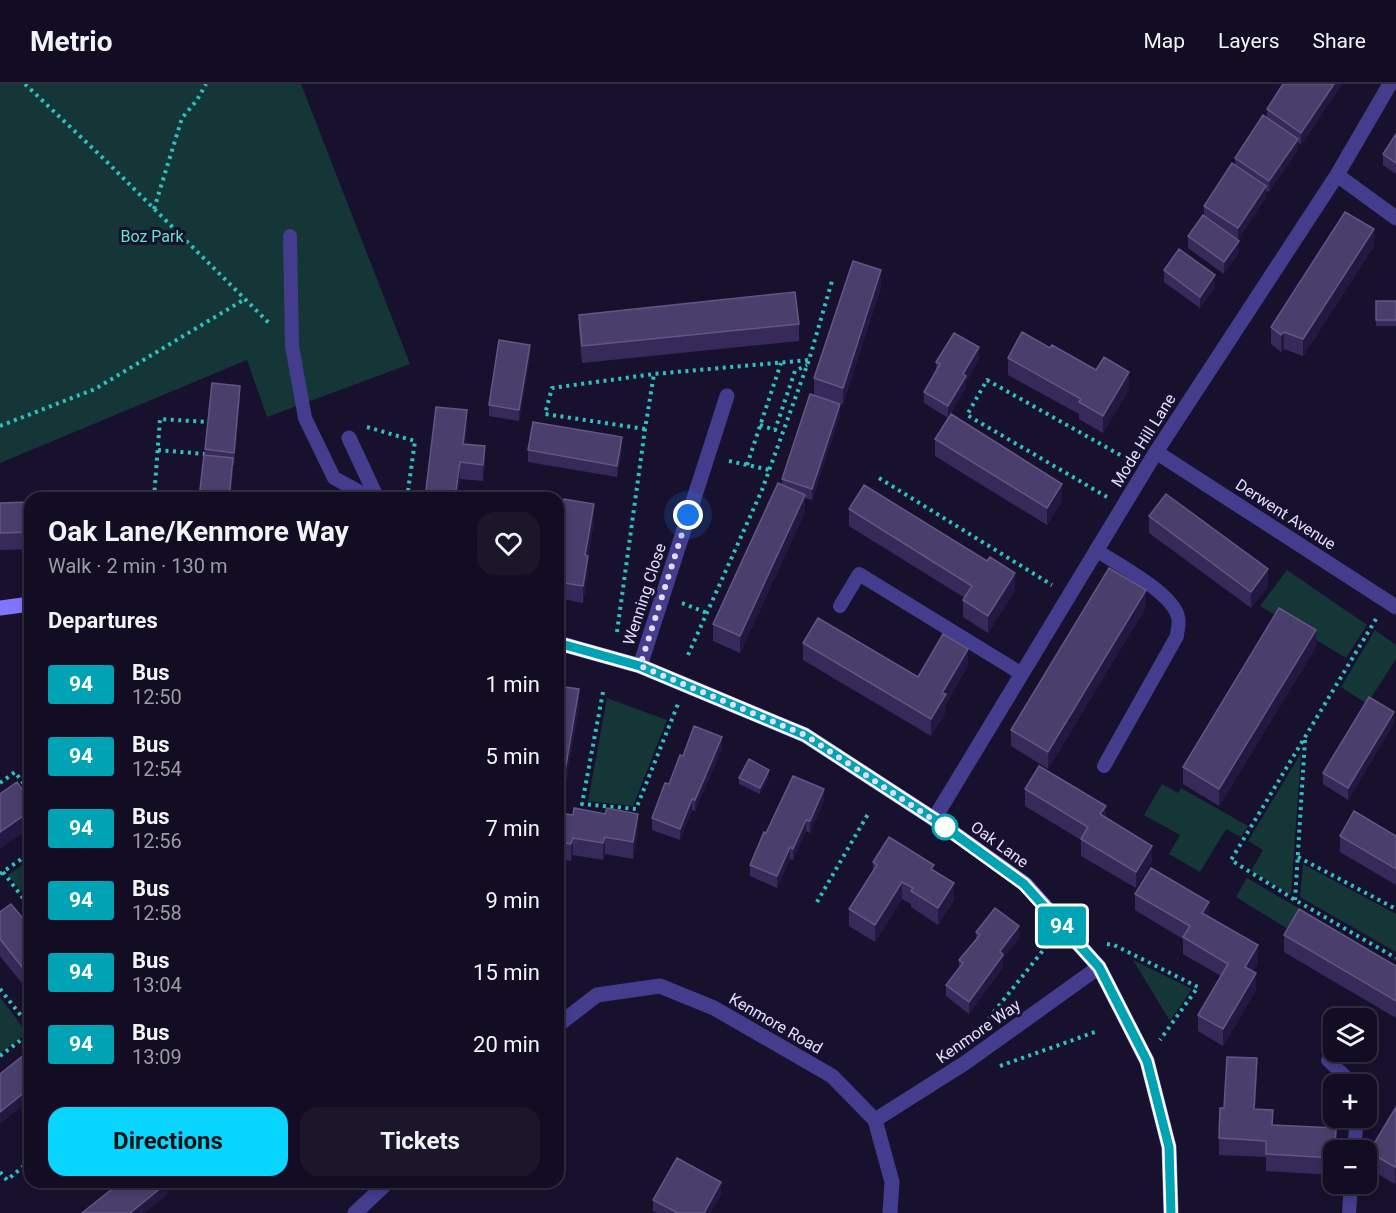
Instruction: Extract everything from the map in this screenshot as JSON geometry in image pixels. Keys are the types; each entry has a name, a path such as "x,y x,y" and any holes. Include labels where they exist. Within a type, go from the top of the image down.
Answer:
{"street":[{"name":"Mode Hill Lane","path":"934,819 1145,469 1337,175 1390,84"},
{"path":"1337,175 1396,218"},
{"name":"Wenning Close","path":"640,666 727,396"},
{"path":"349,438 374,492"},
{"name":"Derwent Avenue","path":"1156,452 1391,604"},
{"path":"0,608 24,605"},
{"name":"Oak Lane","path":"564,645 640,666 805,735 934,819 1024,884 1099,967 1145,1057 1169,1147 1171,1213"},
{"name":"Kenmore Way","path":"875,1120 965,1063 1099,967"},
{"name":"Kenmore Road","path":"564,1020 597,995 660,986 714,1008 832,1076 875,1120 892,1182 890,1213"},
{"path":"355,1213 381,1188"}],"lane":[{"path":"290,236 292,346 304,418 334,478 360,492"},
{"path":"1096,550 1154,587 1168,599 1178,617 1177,636 1104,766"},
{"path":"840,606 859,574 1022,674"},
{"path":"1330,1062 1343,1074"},
{"path":"1349,1213 1350,1194"}],"path":[{"path":"25,84 292,346"},
{"path":"154,209 182,118 197,100 206,84"},
{"path":"688,655 770,470 808,363 832,281"},
{"path":"0,426 95,389 245,299"},
{"path":"645,429 545,414 552,388 654,374 781,363 808,363"},
{"path":"770,470 747,465 781,363"},
{"path":"760,425 775,430 795,371 808,363"},
{"path":"617,632 654,374"},
{"path":"1123,506 967,415 987,380 1145,469"},
{"path":"154,492 160,419 207,422"},
{"path":"349,438 364,426 415,441 408,492"},
{"path":"158,450 205,454"},
{"path":"879,478 1069,596"},
{"path":"1391,604 1231,860 1294,900 1396,958"},
{"path":"603,692 582,804 636,809 687,685"},
{"path":"1294,900 1305,739"},
{"path":"0,783 15,772 24,784"},
{"path":"817,902 868,814"},
{"path":"24,857 1,873 24,900"},
{"path":"1298,857 1396,909"},
{"path":"1073,938 1114,945 1198,987 1166,1033 1145,1057"},
{"path":"0,989 24,1019"},
{"path":"0,1056 24,1038"},
{"path":"0,1172 7,1180 24,1166"}],"green space":[{"name":"Boz Park","path":"0,84 301,84 410,364 267,417 247,360 0,463"},
{"path":"1287,570 1367,625 1346,658 1260,606"},
{"path":"1375,630 1396,645 1396,659 1367,704 1341,687"},
{"path":"607,698 667,720 633,806 588,801"},
{"path":"1301,753 1291,895 1251,871 1263,850 1248,841"},
{"path":"1162,784 1178,793 1181,788 1248,826 1241,837 1226,829 1200,872 1169,854 1180,835 1144,815"},
{"path":"24,864 24,895 8,875"},
{"path":"1303,864 1396,914 1396,952 1300,897"},
{"path":"1247,878 1300,909 1288,929 1236,897"},
{"path":"1133,960 1192,989 1170,1021"},
{"path":"0,997 24,1029 24,1035 0,1054"}],"building":[{"path":"1283,84 1334,84 1301,133 1267,109"},
{"path":"1263,115 1298,139 1269,181 1235,158"},
{"path":"1396,134 1396,163 1383,154"},
{"path":"1232,163 1266,186 1238,228 1204,206"},
{"path":"1345,212 1374,229 1303,339 1284,332 1281,335 1271,327"},
{"path":"1203,215 1239,241 1224,262 1188,236"},
{"path":"1179,249 1215,275 1200,297 1164,270"},
{"path":"853,261 881,270 843,388 814,378"},
{"path":"795,292 799,324 582,346 579,315"},
{"path":"1376,301 1396,301 1396,320 1376,320"},
{"path":"1022,332 1050,348 1052,345 1096,370 1104,357 1129,372 1103,416 1079,402 1081,399 1008,358"},
{"path":"954,333 979,347 963,374 966,376 948,406 924,392 940,364 936,362"},
{"path":"499,340 530,345 519,410 489,405"},
{"path":"212,383 240,386 234,453 205,449"},
{"path":"810,394 840,404 812,489 782,479"},
{"path":"436,407 467,410 463,444 485,446 483,465 460,462 456,492 426,492"},
{"path":"951,414 1062,484 1047,508 935,439"},
{"path":"533,422 622,437 617,466 528,450"},
{"path":"204,455 233,458 230,492 200,492"},
{"path":"778,483 805,495 740,636 713,624"},
{"path":"864,485 987,561 990,557 1015,573 988,616 963,600 972,586 849,509"},
{"path":"1166,494 1268,569 1251,592 1149,516"},
{"path":"564,499 594,504 585,555 588,556 583,586 564,583"},
{"path":"24,502 24,532 0,533 0,503"},
{"path":"1109,568 1146,590 1048,752 1011,730"},
{"path":"1279,608 1316,630 1219,789 1183,767"},
{"path":"818,618 918,677 943,634 968,649 942,693 946,694 931,719 803,643"},
{"path":"564,687 579,689 564,771"},
{"path":"1369,697 1394,712 1348,788 1323,773"},
{"path":"694,726 722,737 680,829 652,818 665,783 669,784"},
{"path":"749,759 769,770 760,788 739,778"},
{"path":"1039,766 1106,806 1100,814 1152,846 1136,872 1081,839 1088,827 1025,789"},
{"path":"793,776 824,789 810,821 806,820 777,876 750,865"},
{"path":"17,782 24,792 24,815 0,832 0,794"},
{"path":"574,808 605,814 607,808 638,814 633,842 605,837 603,843 573,838 571,844 564,843 564,814 573,815"},
{"path":"1354,811 1396,836 1396,869 1340,836"},
{"path":"889,837 934,865 931,869 954,883 938,908 911,891 913,888 902,882 875,925 849,909 877,865 873,862"},
{"path":"1151,868 1209,902 1202,913 1258,945 1245,967 1256,973 1223,1029 1198,1015 1228,964 1183,937 1190,926 1135,894"},
{"path":"11,904 24,920 24,969 0,939 0,912"},
{"path":"995,908 1019,926 1000,951 1003,955 969,1002 946,985 963,963 959,960 980,935 976,932"},
{"path":"1299,909 1396,966 1396,1001 1284,935"},
{"path":"24,1055 24,1093 0,1112 0,1074"},
{"path":"1227,1057 1257,1058 1254,1109 1273,1110 1272,1125 1336,1128 1335,1140 1323,1140 1323,1157 1266,1154 1266,1141 1219,1138 1220,1108 1224,1108"},
{"path":"1396,1107 1395,1167 1377,1157 1376,1140"},
{"path":"677,1158 721,1182 704,1213 678,1213 653,1200"},
{"path":"113,1188 161,1188 130,1213 82,1213"}],"bus line":[{"name":"94","path":"564,645 640,666 805,735 934,819 1024,884 1099,967 1147,1061 1169,1147 1171,1213"}],"route":[{"path":"688,515 640,666 805,735 952,832 945,827"}]}
